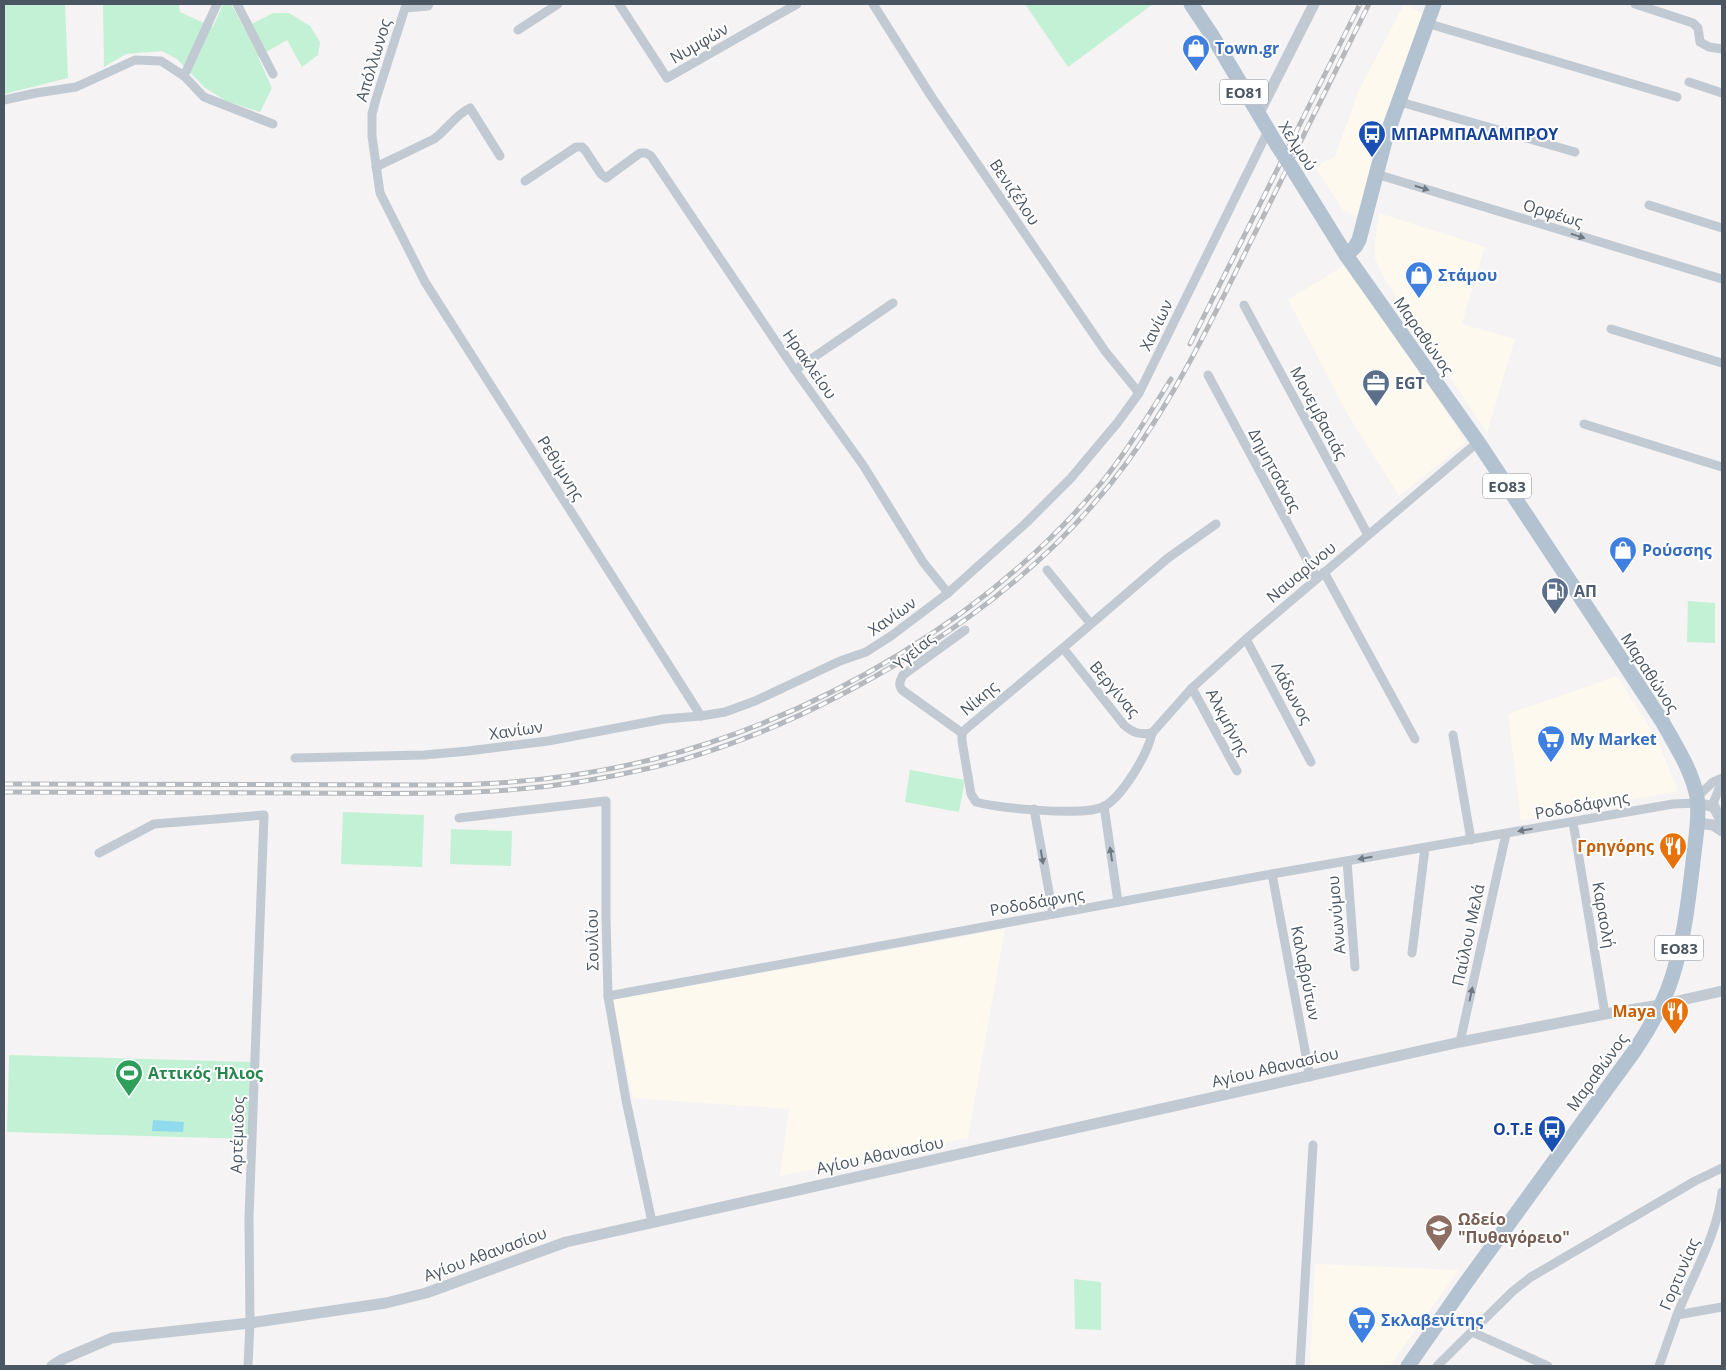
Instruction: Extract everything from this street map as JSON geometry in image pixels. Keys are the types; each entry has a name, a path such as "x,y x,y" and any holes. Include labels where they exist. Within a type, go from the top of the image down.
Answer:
{"main road":[{"name":"Χελμού","path":"1190,4 1213,37 1258,115 1346,255"},
{"path":"1346,255 1355,247 1359,240 1398,101 1434,4"},
{"name":"Μαραθώνος","path":"1346,255 1478,442 1662,721 1685,765 1697,800 1697,823 1683,933 1668,989 1646,1034 1408,1366"}],"street":[{"path":"184,76 217,4"},
{"path":"237,4 273,74"},
{"name":"Απόλλωνος","path":"400,233 380,193 372,136 372,114 405,8 428,6 429,4"},
{"path":"518,30 558,4"},
{"name":"Νυμφών","path":"619,4 668,78 797,4"},
{"name":"Βενιζέλου","path":"873,4 931,96 1105,351 1139,393"},
{"path":"1258,115 1314,4"},
{"path":"1635,4 1693,23 1698,30 1700,42 1709,47 1722,49"},
{"path":"1426,23 1677,97"},
{"path":"4,100 76,87 136,60 161,61 184,76 204,97 273,124"},
{"path":"1689,82 1722,93"},
{"path":"1398,101 1575,152"},
{"path":"376,167 434,139 443,133 453,119 470,108 500,156"},
{"name":"Χανίων","path":"295,758 468,752 548,741 664,719 726,712 840,661 866,652 891,636 948,593 1026,523 1071,478 1118,422 1139,393 1268,131"},
{"name":"Ηρακλείου","path":"525,181 576,147 582,147 600,174 606,178 640,153 646,153 651,156 795,370 863,465 923,562 948,593"},
{"name":"Ορφέως","path":"1376,174 1722,279"},
{"path":"1649,205 1722,228"},
{"name":"Ρεθύμνης","path":"400,233 425,282 701,716"},
{"path":"795,370 893,303"},
{"name":"Μονεμβασιάς","path":"1244,305 1368,535"},
{"path":"1611,329 1722,363"},
{"name":"Δημητσάνας","path":"1208,375 1415,738"},
{"path":"1584,424 1722,467"},
{"name":"Ναυαρίνου","path":"1152,733 1192,688 1246,639 1478,442"},
{"name":"Νίκης","path":"1104,806 1080,811 1054,811 987,805 976,802 971,794 967,776 962,733 1168,558 1216,524"},
{"path":"1047,570 1090,623"},
{"name":"Υγείας","path":"962,733 902,690 899,682 903,675 965,630"},
{"name":"Λάδωνος","path":"1246,639 1311,762"},
{"name":"Βεργίνας","path":"1063,648 1124,725 1136,733 1152,733"},
{"name":"Αλκμήνης","path":"1192,688 1237,771"},
{"path":"1118,902 1104,806 1121,791 1147,751 1152,733"},
{"path":"1453,735 1472,840"},
{"path":"1714,807 1697,800 1713,782 1722,778"},
{"path":"1722,782 1714,801 1714,807 1722,822"},
{"name":"Ροδοδάφνης","path":"608,996 1272,874 1697,800"},
{"name":"Σουλίου","path":"459,818 606,801 608,996 626,1100 652,1222"},
{"path":"1034,809 1053,914"},
{"name":"Αρτέμιδος","path":"99,853 154,824 264,815 249,1218 250,1323 248,1366"},
{"name":"Καραολή","path":"1573,822 1605,1014"},
{"path":"1697,823 1713,825 1722,831"},
{"name":"Παύλου Μελά","path":"1460,1042 1506,834"},
{"path":"1412,953 1425,848"},
{"name":"Ανωνύμου","path":"1347,861 1355,967"},
{"name":"Καλαβρύτων","path":"1272,874 1310,1076"},
{"name":"Αγίου Αθανασίου","path":"52,1366 63,1359 112,1338 250,1323 386,1303 426,1293 566,1242 1460,1042 1660,1005 1722,991"},
{"path":"1300,1366 1313,1145"},
{"path":"1437,1366 1513,1291 1531,1277 1695,1182 1721,1171"},
{"name":"Γορτυνίας","path":"1659,1366 1677,1315 1707,1248 1722,1192"},
{"path":"1677,1315 1722,1307"},
{"path":"1472,1332 1548,1366"}],"shaded area":[{"path":"1404,4 1424,14 1364,204 1355,217 1343,210 1315,167 1335,156 1359,90"},
{"path":"1379,213 1485,247 1462,324 1515,339 1487,433 1385,280 1375,259"},
{"path":"1349,262 1466,442 1399,496 1348,415 1288,300"},
{"path":"1617,676 1657,739 1678,791 1521,820 1508,714"},
{"path":"1005,929 968,1138 780,1176 789,1109 633,1098 612,1000"},
{"path":"1315,1264 1459,1270 1390,1366 1310,1366"}],"green space":[{"path":"4,4 65,4 68,78 4,94"},
{"path":"103,4 179,4 180,12 213,27 223,4 231,4 244,28 273,13 289,13 310,26 320,42 318,55 302,67 287,40 258,57 272,88 260,112 226,101 204,87 177,59 162,51 126,54 104,67"},
{"path":"1025,4 1153,4 1068,67"},
{"path":"1688,601 1715,603 1715,643 1687,642"},
{"path":"910,770 965,780 959,812 905,802"},
{"path":"343,812 424,815 422,867 341,864"},
{"path":"451,829 512,831 511,866 450,864"},
{"name":"Αττικός Ήλιος","path":"9,1055 252,1062 250,1139 7,1132"},
{"path":"1074,1279 1101,1282 1101,1330 1075,1329"}],"water":[{"path":"153,1120 184,1122 183,1132 152,1131"}],"railway":[{"path":"1190,344 1360,4"},
{"path":"4,792 422,793 514,790 553,786 650,768 720,748 820,706 884,671 945,634 1003,591 1030,568 1082,517 1128,461 1178,384 1369,4"},
{"path":"4,784 462,785 518,782 600,771 654,759 717,740 779,716 840,688 899,654 956,617 1009,575 1058,530 1112,470 1171,379"}],"place":[{"name":"Town.gr","path":"1196,72"},
{"name":"ΜΠΑΡΜΠΑΛΑΜΠΡΟΥ","path":"1372,158"},
{"name":"Στάμου","path":"1419,299"},
{"name":"EGT","path":"1376,407"},
{"name":"Ρούσσης","path":"1623,574"},
{"name":"ΑΠ","path":"1555,615"},
{"name":"My Market","path":"1551,763"},
{"name":"Γρηγόρης","path":"1673,870"},
{"name":"Maya","path":"1675,1035"},
{"name":"Αττικός Ήλιος","path":"129,1097"},
{"name":"Ο.Τ.Ε","path":"1552,1153"},
{"name":"Ωδείο \"Πυθαγόρειο\"","path":"1439,1252"},
{"name":"Σκλαβενίτης","path":"1362,1344"}]}
